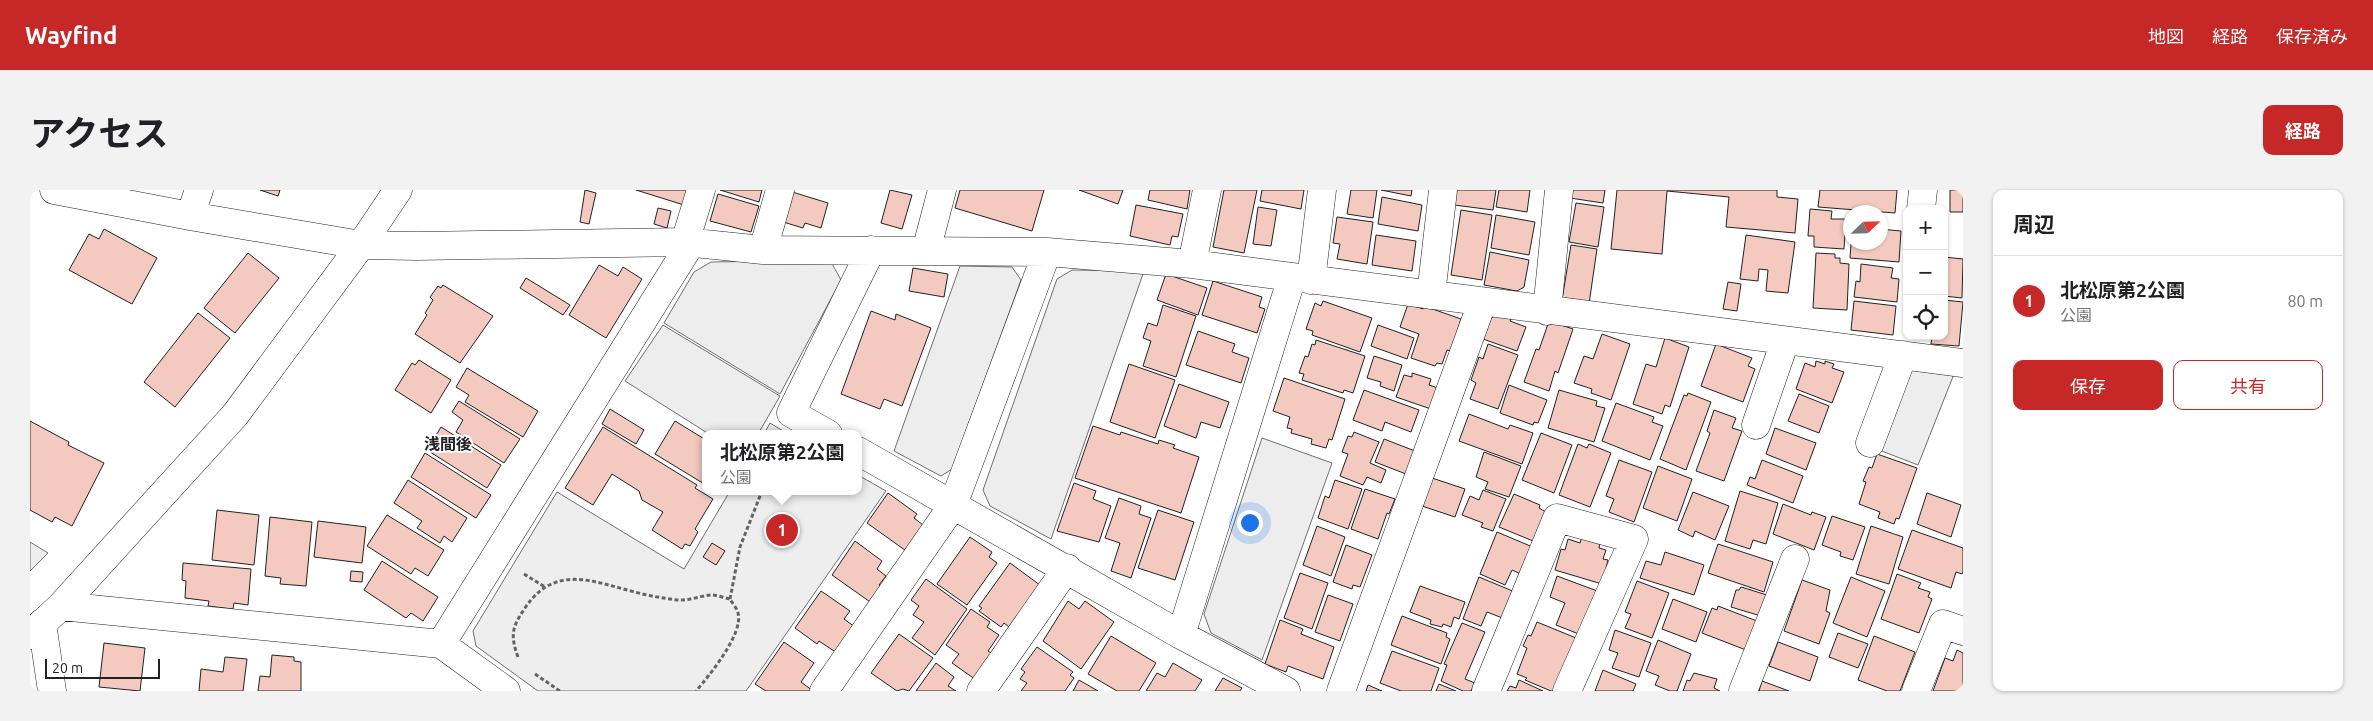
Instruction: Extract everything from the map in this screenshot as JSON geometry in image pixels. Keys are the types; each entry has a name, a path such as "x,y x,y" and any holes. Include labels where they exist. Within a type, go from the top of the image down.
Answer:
{"street":[{"path":"54,190 190,216 361,244 417,246 688,242 763,250 1048,252 1192,264 1785,341 1910,349 1963,364"},
{"path":"190,216 199,190"},
{"path":"52,691 45,621 234,415 361,244 398,190"},
{"path":"441,644 688,242 701,190"},
{"path":"763,250 780,190"},
{"path":"926,251 942,190"},
{"path":"1192,264 1207,190"},
{"path":"1182,635 1301,278 1322,190"},
{"path":"1431,295 1443,190"},
{"path":"1546,311 1559,190"},
{"path":"1922,205 1923,190"},
{"path":"821,430 791,413 871,250"},
{"path":"824,691 953,505 1048,252"},
{"path":"1341,691 1482,303"},
{"path":"1756,426 1785,341"},
{"path":"1870,443 1910,349"},
{"path":"862,453 1182,635 1286,691"},
{"path":"1486,691 1557,518 1634,539 1567,691"},
{"path":"1743,691 1795,559"},
{"path":"981,691 1067,568"},
{"path":"45,621 441,644 506,691"},
{"path":"1916,691 1943,624 1963,631"}],"path":[{"path":"696,691 718,664 737,626 738,613 730,599 740,547 760,495"},
{"path":"524,662 518,657 512,640 515,622 528,602 545,587 569,578 594,580 634,592 682,600 713,595 730,599"},
{"path":"530,668 560,691"}],"shaded area":[{"path":"830,260 841,280 780,394 664,323 694,272 711,262"},
{"path":"960,266 1012,267 1021,280 952,469 941,476 894,451"},
{"path":"1072,270 1144,271 1051,539 990,506 983,490 1057,279"},
{"path":"663,325 780,396 760,430 703,430 625,381"},
{"path":"1910,368 1954,374 1918,465 1879,450"},
{"path":"770,423 781,430 766,430"},
{"path":"1262,438 1332,463 1262,660 1211,633 1204,614"},
{"path":"862,477 886,491 746,691 538,691 476,646 473,631 557,492 684,569 728,495 862,495"},
{"path":"30,542 48,553 30,571"}],"building":[{"path":"260,190 280,190 278,196"},
{"path":"585,190 596,193 589,224 580,222"},
{"path":"636,190 688,190 684,205"},
{"path":"720,190 762,190 759,202"},
{"path":"890,190 912,195 902,229 881,223"},
{"path":"960,190 1044,190 1032,231 955,208"},
{"path":"1079,190 1123,190 1118,204"},
{"path":"1150,190 1190,190 1187,209 1148,200"},
{"path":"1224,190 1257,190 1244,253 1213,247"},
{"path":"1262,190 1304,190 1301,209 1260,201"},
{"path":"1351,190 1377,190 1373,218 1347,214"},
{"path":"1381,190 1412,190 1411,196"},
{"path":"1456,190 1496,190 1493,210 1454,205"},
{"path":"1499,190 1530,190 1527,212 1496,207"},
{"path":"1571,190 1605,190 1603,203 1570,198"},
{"path":"1617,190 1777,190 1777,197 1798,199 1795,233 1726,227 1729,197 1667,191 1662,254 1611,249"},
{"path":"1820,190 1897,190 1895,213 1888,212 1888,205 1843,205 1843,209 1818,207"},
{"path":"1950,190 1963,190 1963,212 1950,212"},
{"path":"789,191 828,203 821,228 805,223 803,228 780,221"},
{"path":"718,194 759,206 751,232 710,221"},
{"path":"1382,197 1422,205 1418,231 1378,224"},
{"path":"1576,203 1604,207 1598,247 1569,242"},
{"path":"1136,205 1183,214 1178,237 1172,236 1170,245 1130,236"},
{"path":"1258,207 1277,210 1271,246 1253,244"},
{"path":"658,208 671,211 667,228 654,224"},
{"path":"1810,209 1832,211 1831,219 1843,219 1843,249 1814,247 1814,236 1808,236"},
{"path":"1461,210 1492,215 1482,280 1451,275"},
{"path":"1496,215 1535,222 1529,255 1491,248"},
{"path":"1337,217 1373,222 1367,264 1337,259 1340,244 1333,243"},
{"path":"104,229 157,258 132,304 69,270 89,234 99,239"},
{"path":"1888,230 1901,231 1899,262 1850,258 1851,250 1888,250"},
{"path":"1376,235 1416,241 1412,271 1372,265"},
{"path":"1746,235 1795,242 1788,293 1766,291 1768,270 1759,269 1758,281 1740,279"},
{"path":"1571,245 1597,249 1589,304 1562,300"},
{"path":"1490,252 1529,260 1524,287 1517,291 1484,285"},
{"path":"248,253 279,278 235,333 204,308"},
{"path":"1816,253 1835,254 1835,258 1840,258 1840,263 1849,264 1847,310 1813,308"},
{"path":"1948,257 1963,259 1962,298 1948,296"},
{"path":"1861,264 1893,268 1891,278 1899,279 1897,302 1854,297 1856,281 1860,282"},
{"path":"599,265 618,276 623,267 642,279 606,338 569,315"},
{"path":"913,268 948,274 944,297 909,291"},
{"path":"1166,274 1207,288 1198,315 1157,300"},
{"path":"526,278 570,305 563,315 520,288"},
{"path":"1213,281 1262,297 1259,307 1265,309 1257,333 1202,315"},
{"path":"1728,282 1741,284 1737,311 1723,309"},
{"path":"443,285 493,316 460,363 415,334 427,315 425,313 433,300 430,297 438,286 441,288"},
{"path":"1948,300 1963,302 1959,346 1931,344 1932,340 1948,340"},
{"path":"1323,301 1372,318 1360,352 1312,335 1313,331 1306,329 1315,303 1321,306"},
{"path":"1854,301 1896,306 1893,335 1851,330"},
{"path":"1408,304 1423,309 1424,306 1461,319 1451,351 1447,350 1442,364 1437,363 1435,366 1411,358 1419,334 1400,327"},
{"path":"1163,305 1196,316 1176,377 1143,366 1151,341 1143,338 1148,323 1157,326"},
{"path":"871,311 895,320 896,314 931,328 902,406 884,399 880,409 841,394"},
{"path":"198,313 230,338 175,407 144,382"},
{"path":"1499,314 1511,319 1510,321 1526,327 1517,351 1483,339 1491,318"},
{"path":"1549,321 1573,329 1558,373 1555,371 1549,391 1524,382 1536,349 1539,350"},
{"path":"1378,325 1414,338 1407,359 1371,346"},
{"path":"1198,331 1235,344 1232,352 1249,358 1241,383 1186,365"},
{"path":"1602,334 1630,344 1611,400 1591,393 1592,389 1574,383 1584,356 1593,359"},
{"path":"1665,338 1689,347 1670,407 1665,405 1662,414 1633,404 1646,364 1656,367"},
{"path":"1316,340 1365,356 1353,393 1344,390 1343,393 1302,380 1304,374 1299,373 1305,356 1308,357 1312,344 1315,345"},
{"path":"1488,344 1518,355 1498,409 1470,399 1476,383 1471,380 1479,357 1483,359"},
{"path":"1716,344 1752,358 1748,366 1755,369 1743,402 1701,386"},
{"path":"1374,356 1402,365 1394,391 1380,386 1381,382 1367,378"},
{"path":"419,360 451,380 431,413 395,390 412,363 415,365"},
{"path":"1816,361 1834,364 1832,368 1844,372 1832,403 1796,389 1805,363 1815,367"},
{"path":"1129,364 1175,380 1155,438 1110,422"},
{"path":"467,368 538,411 523,437 465,402 469,395 456,387"},
{"path":"1412,373 1431,379 1429,385 1438,388 1431,409 1396,397 1404,375 1412,377"},
{"path":"1284,378 1345,399 1332,440 1329,439 1326,448 1311,444 1312,439 1291,433 1292,429 1287,428 1290,417 1273,411"},
{"path":"1179,384 1229,402 1220,428 1201,422 1196,438 1164,426"},
{"path":"1509,385 1547,400 1538,423 1534,422 1533,425 1500,413"},
{"path":"1364,390 1419,410 1411,432 1385,422 1382,431 1353,420"},
{"path":"1559,390 1597,401 1596,406 1605,408 1594,442 1548,428"},
{"path":"1688,393 1711,402 1686,470 1660,459 1684,395 1687,396"},
{"path":"1799,394 1829,406 1819,433 1788,421"},
{"path":"459,401 520,439 504,463 456,432 463,420 452,412"},
{"path":"1616,403 1654,417 1652,422 1663,426 1650,460 1602,441"},
{"path":"610,409 644,430 636,444 602,424"},
{"path":"1714,410 1736,418 1732,428 1742,431 1724,481 1696,471 1710,433 1707,431"},
{"path":"1469,414 1508,429 1510,425 1533,433 1522,464 1459,441"},
{"path":"30,421 69,442 68,445 104,463 72,526 55,517 52,522 30,510"},
{"path":"675,421 702,438 702,483 655,454"},
{"path":"1093,426 1120,435 1121,432 1158,444 1159,440 1175,445 1173,448 1199,457 1181,513 1075,478"},
{"path":"441,427 501,465 487,488 427,450"},
{"path":"603,427 697,485 695,488 702,492 702,495 706,495 713,499 695,529 698,532 690,546 685,544 682,549 652,530 663,512 642,500 639,491 612,474 593,505 565,488"},
{"path":"1775,428 1816,443 1806,470 1766,454"},
{"path":"1354,432 1379,442 1370,463 1386,470 1381,483 1367,477 1363,485 1340,476 1348,454 1342,452 1348,436 1352,437"},
{"path":"1541,433 1572,445 1554,493 1522,480"},
{"path":"1384,439 1415,451 1406,474 1375,462"},
{"path":"1578,444 1587,448 1589,444 1611,453 1590,507 1559,495"},
{"path":"1484,452 1521,466 1509,497 1485,489 1488,482 1476,477"},
{"path":"425,453 491,495 476,518 411,477"},
{"path":"1877,454 1917,468 1899,519 1896,518 1894,524 1878,518 1880,512 1859,504 1866,482 1863,481 1869,467 1872,468"},
{"path":"1619,460 1652,472 1634,522 1609,512 1614,499 1606,496"},
{"path":"1762,460 1803,476 1793,503 1747,485 1750,477 1755,479"},
{"path":"1658,466 1692,479 1677,521 1643,508"},
{"path":"1432,478 1465,489 1455,517 1422,506"},
{"path":"408,480 467,518 452,542 444,536 440,543 417,528 422,521 394,503"},
{"path":"1335,480 1362,489 1348,529 1318,518 1325,496 1329,498"},
{"path":"1074,483 1096,491 1093,499 1111,506 1099,542 1057,531"},
{"path":"1365,489 1395,499 1389,514 1387,513 1378,539 1351,529"},
{"path":"1483,490 1506,499 1493,531 1481,527 1483,523 1462,515 1470,496 1479,500"},
{"path":"1740,491 1778,503 1766,544 1753,540 1750,549 1725,541"},
{"path":"1693,492 1729,506 1715,540 1695,531 1693,537 1678,530"},
{"path":"888,493 917,514 914,518 923,525 909,553 867,523"},
{"path":"1927,493 1961,505 1951,537 1917,524"},
{"path":"1514,494 1540,505 1539,508 1546,512 1533,541 1499,527"},
{"path":"1119,498 1141,506 1139,514 1151,518 1131,578 1111,571 1120,543 1105,538"},
{"path":"1783,504 1811,515 1812,512 1826,517 1814,550 1773,534"},
{"path":"217,510 259,515 254,565 212,560"},
{"path":"1158,510 1194,522 1175,580 1138,568"},
{"path":"387,515 444,550 428,576 415,568 411,574 367,546"},
{"path":"1832,516 1865,527 1853,560 1840,556 1841,552 1822,545"},
{"path":"270,517 312,522 306,586 280,584 281,578 265,576"},
{"path":"318,521 366,527 362,563 314,557"},
{"path":"1317,526 1345,537 1331,576 1303,565"},
{"path":"1871,526 1903,537 1889,584 1856,574"},
{"path":"1912,530 1963,548 1963,572 1962,574 1956,572 1951,588 1898,569"},
{"path":"1497,532 1535,548 1523,575 1512,570 1505,585 1480,574"},
{"path":"970,537 992,552 989,557 997,563 967,605 937,584"},
{"path":"1582,537 1600,542 1599,548 1606,550 1603,559 1608,560 1602,584 1555,570 1561,549 1565,550 1568,539 1580,543"},
{"path":"855,541 882,561 877,569 886,576 879,585 883,588 873,604 832,575"},
{"path":"712,543 725,551 716,565 703,557"},
{"path":"1718,544 1773,562 1764,592 1708,573"},
{"path":"1346,545 1372,555 1360,587 1353,585 1352,589 1333,582"},
{"path":"1665,552 1704,565 1694,595 1640,578 1646,561 1661,565"},
{"path":"382,561 438,597 423,621 411,613 406,618 364,590"},
{"path":"183,563 251,569 248,605 234,603 233,609 208,606 209,601 185,598 186,581 182,580"},
{"path":"1010,563 1044,588 1014,631 1004,623 1001,627 979,611 982,608 979,606"},
{"path":"351,571 363,572 362,582 350,581"},
{"path":"1300,573 1328,583 1312,629 1284,618"},
{"path":"1897,574 1921,583 1918,588 1930,592 1928,597 1932,599 1919,633 1881,619"},
{"path":"1557,576 1600,592 1584,636 1556,625 1565,603 1550,597"},
{"path":"1479,577 1515,592 1505,619 1487,612 1481,626 1463,619"},
{"path":"1851,577 1885,591 1867,637 1833,623"},
{"path":"926,579 967,609 935,655 912,638 924,622 913,615 919,606 911,600"},
{"path":"1802,580 1830,590 1826,611 1830,613 1819,644 1784,631"},
{"path":"1637,581 1669,593 1652,638 1625,628 1631,614 1625,612"},
{"path":"1420,586 1465,602 1459,619 1454,617 1451,627 1443,624 1442,627 1430,624 1431,620 1410,612"},
{"path":"1741,587 1767,595 1761,616 1731,607 1736,590 1739,590"},
{"path":"821,591 850,611 844,619 855,627 837,653 819,641 817,644 795,628"},
{"path":"1328,595 1353,604 1340,641 1315,632"},
{"path":"1673,599 1707,612 1696,642 1662,629"},
{"path":"1068,601 1079,609 1085,601 1114,622 1081,669 1043,641"},
{"path":"1718,606 1757,621 1746,650 1702,633 1712,608 1717,610"},
{"path":"971,609 990,622 987,627 999,635 988,651 997,657 979,682 952,663 959,654 946,645"},
{"path":"1402,616 1447,633 1446,637 1450,639 1441,664 1391,645"},
{"path":"1280,620 1303,629 1301,634 1334,647 1323,679 1288,666 1286,672 1265,664"},
{"path":"1537,622 1581,640 1560,691 1551,691 1525,680 1527,678 1517,674 1527,648 1523,646 1528,635 1531,636"},
{"path":"1462,623 1485,632 1465,679 1475,683 1471,691 1463,691 1441,681 1447,665 1444,664"},
{"path":"1615,630 1651,643 1639,677 1612,668 1618,653 1609,650"},
{"path":"1838,633 1868,644 1858,668 1829,657"},
{"path":"899,634 933,658 909,691 903,689 897,691 871,673"},
{"path":"1111,636 1156,663 1139,691 1117,691 1088,674"},
{"path":"1874,636 1915,652 1900,691 1887,691 1858,680"},
{"path":"1658,640 1691,654 1677,691 1670,691 1655,685 1659,676 1646,671"},
{"path":"784,642 814,663 801,682 813,691 766,691 755,684"},
{"path":"1778,642 1818,657 1810,681 1769,666"},
{"path":"104,643 145,648 140,691 99,687"},
{"path":"1037,647 1073,672 1070,675 1074,678 1065,691 1021,691 1027,683 1020,679 1025,672 1021,669"},
{"path":"1957,650 1963,653 1963,691 1933,691 1945,658 1953,661"},
{"path":"1392,651 1439,668 1431,691 1401,691 1380,683"},
{"path":"272,655 294,657 294,661 301,662 301,691 258,691 260,676 270,677"},
{"path":"225,657 247,659 243,691 199,691 201,669 223,672"},
{"path":"936,663 954,677 948,686 956,691 916,691"},
{"path":"1173,663 1202,680 1195,691 1146,691 1157,673 1165,677"},
{"path":"1603,670 1636,684 1633,691 1595,691"},
{"path":"1694,673 1717,679 1714,688 1720,691 1683,691 1687,680 1690,681"},
{"path":"1223,678 1242,688 1240,691 1215,691"},
{"path":"1079,680 1098,691 1073,691"},
{"path":"1519,680 1543,691 1507,691 1510,686 1516,688"},
{"path":"1762,681 1789,691 1759,691"},
{"path":"1439,684 1456,691 1436,691"},
{"path":"1368,685 1382,691 1366,691"}],"place":[{"name":"北松原第2公園","path":"782,530"}],"district":[{"name":"浅間後","path":"448,444"}]}
